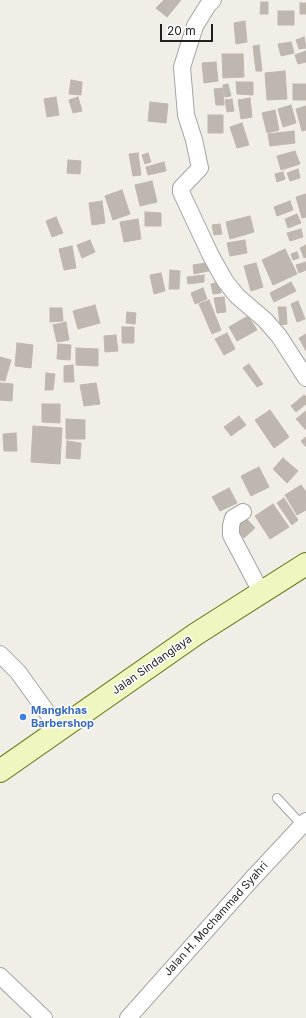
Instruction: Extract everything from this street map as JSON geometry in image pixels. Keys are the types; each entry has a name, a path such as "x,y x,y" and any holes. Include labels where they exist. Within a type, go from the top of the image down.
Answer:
{"street":[{"path":"213,0 208,5 195,26 182,67 186,115 194,140 200,168 181,188 181,192 211,256 225,281 237,296 265,320 279,336 306,378"},
{"path":"243,512 233,518 231,535 261,592"},
{"name":"Jalan Sindanglaya","path":"0,771 196,634 306,564"},
{"path":"0,654 18,672 59,729"},
{"name":"Jalan H. Mochammad Syahri","path":"128,1018 304,823"},
{"path":"0,976 44,1018"}],"lane":[{"path":"277,798 304,823"}],"building":[{"path":"164,0 181,0 167,17 156,8"},
{"path":"261,2 268,2 268,14 260,14"},
{"path":"300,3 306,3 306,14 300,14"},
{"path":"278,11 294,11 294,25 278,25"},
{"path":"245,21 247,42 236,44 234,23"},
{"path":"304,37 306,48 299,49 296,40"},
{"path":"291,42 294,53 281,56 278,44"},
{"path":"259,45 262,71 256,71 253,46"},
{"path":"306,51 306,62 298,64 295,55"},
{"path":"222,54 243,54 244,77 223,78"},
{"path":"216,62 218,81 204,83 202,63"},
{"path":"285,71 287,99 267,100 265,73"},
{"path":"71,80 82,82 81,95 69,94"},
{"path":"236,82 253,82 253,95 237,94"},
{"path":"228,84 231,96 225,97 223,85"},
{"path":"293,84 306,84 306,100 293,100"},
{"path":"223,88 224,105 216,105 214,89"},
{"path":"56,97 59,115 47,117 44,99"},
{"path":"78,97 82,111 73,113 69,100"},
{"path":"250,98 252,117 241,119 238,100"},
{"path":"232,99 234,111 227,112 225,100"},
{"path":"150,102 168,104 166,123 148,121"},
{"path":"291,105 296,123 283,127 278,109"},
{"path":"306,106 306,130 302,131 296,109"},
{"path":"275,110 279,130 267,133 262,113"},
{"path":"208,115 223,115 223,133 208,133"},
{"path":"242,123 249,145 237,148 230,127"},
{"path":"294,131 295,143 270,146 268,134"},
{"path":"295,151 300,164 281,170 277,156"},
{"path":"138,153 141,175 133,176 129,154"},
{"path":"148,153 151,162 145,164 142,155"},
{"path":"68,160 81,161 80,174 67,173"},
{"path":"164,162 166,171 148,175 146,167"},
{"path":"298,169 300,178 290,181 287,173"},
{"path":"283,172 285,179 277,182 275,174"},
{"path":"152,181 157,202 140,206 135,185"},
{"path":"122,190 130,214 113,220 105,196"},
{"path":"306,194 306,217 302,218 296,197"},
{"path":"102,201 105,223 92,225 89,203"},
{"path":"290,201 293,210 277,216 274,207"},
{"path":"145,212 161,213 161,226 145,226"},
{"path":"297,214 301,223 288,228 285,219"},
{"path":"250,216 254,232 230,239 226,222"},
{"path":"56,217 63,233 52,237 46,221"},
{"path":"138,219 141,239 124,242 120,222"},
{"path":"220,224 222,234 214,235 212,225"},
{"path":"301,229 303,237 290,241 287,233"},
{"path":"90,240 95,252 82,258 77,245"},
{"path":"245,240 247,253 230,256 227,243"},
{"path":"306,245 306,257 304,258 300,248"},
{"path":"72,246 76,268 64,270 59,249"},
{"path":"285,249 297,274 273,285 262,260"},
{"path":"297,252 299,258 293,260 291,254"},
{"path":"211,262 213,270 194,274 193,265"},
{"path":"306,262 306,270 299,273 296,265"},
{"path":"256,263 263,287 251,291 244,266"},
{"path":"170,270 180,271 179,289 169,289"},
{"path":"161,273 165,291 154,294 150,275"},
{"path":"204,275 204,282 188,284 187,277"},
{"path":"219,282 221,293 213,294 211,284"},
{"path":"291,282 296,291 274,302 270,293"},
{"path":"203,288 207,299 195,304 191,293"},
{"path":"224,297 226,312 217,313 214,298"},
{"path":"209,300 221,330 212,334 199,304"},
{"path":"298,301 305,319 297,322 291,304"},
{"path":"95,305 100,323 78,329 73,311"},
{"path":"278,307 286,307 287,324 280,325"},
{"path":"50,308 62,308 63,321 50,322"},
{"path":"127,312 136,313 135,324 126,323"},
{"path":"248,316 257,330 237,341 229,327"},
{"path":"66,322 69,340 57,342 53,325"},
{"path":"122,327 134,327 134,343 122,343"},
{"path":"227,333 235,349 224,355 215,339"},
{"path":"306,334 306,351 299,338"},
{"path":"116,335 118,351 105,352 104,336"},
{"path":"17,343 33,345 31,368 15,366"},
{"path":"58,344 71,345 70,360 57,359"},
{"path":"76,348 98,349 98,366 76,365"},
{"path":"0,357 11,360 5,381 0,380"},
{"path":"249,364 263,384 257,387 243,368"},
{"path":"73,365 74,382 64,382 64,366"},
{"path":"46,373 55,374 53,390 45,390"},
{"path":"0,383 13,384 12,401 0,400"},
{"path":"96,383 100,404 84,406 80,385"},
{"path":"304,395 306,397 306,404 296,412 291,406"},
{"path":"42,404 60,404 60,423 42,422"},
{"path":"270,410 289,437 274,448 255,420"},
{"path":"306,411 306,430 296,419"},
{"path":"239,416 246,425 231,436 224,427"},
{"path":"66,419 85,420 85,439 66,439"},
{"path":"33,426 62,428 60,464 31,462"},
{"path":"16,433 17,451 4,451 3,434"},
{"path":"306,437 306,447 301,441"},
{"path":"67,441 81,443 80,459 66,458"},
{"path":"283,458 298,471 287,483 273,469"},
{"path":"259,467 269,487 251,496 241,476"},
{"path":"301,485 306,492 306,510 297,515 285,495"},
{"path":"229,488 237,503 220,511 212,497"},
{"path":"284,498 298,520 292,525 277,503"},
{"path":"273,504 289,527 270,539 255,516"},
{"path":"245,517 255,528 244,538 234,526"}],"place":[{"name":"Mangkhas Barbershop","path":"23,717"}]}
